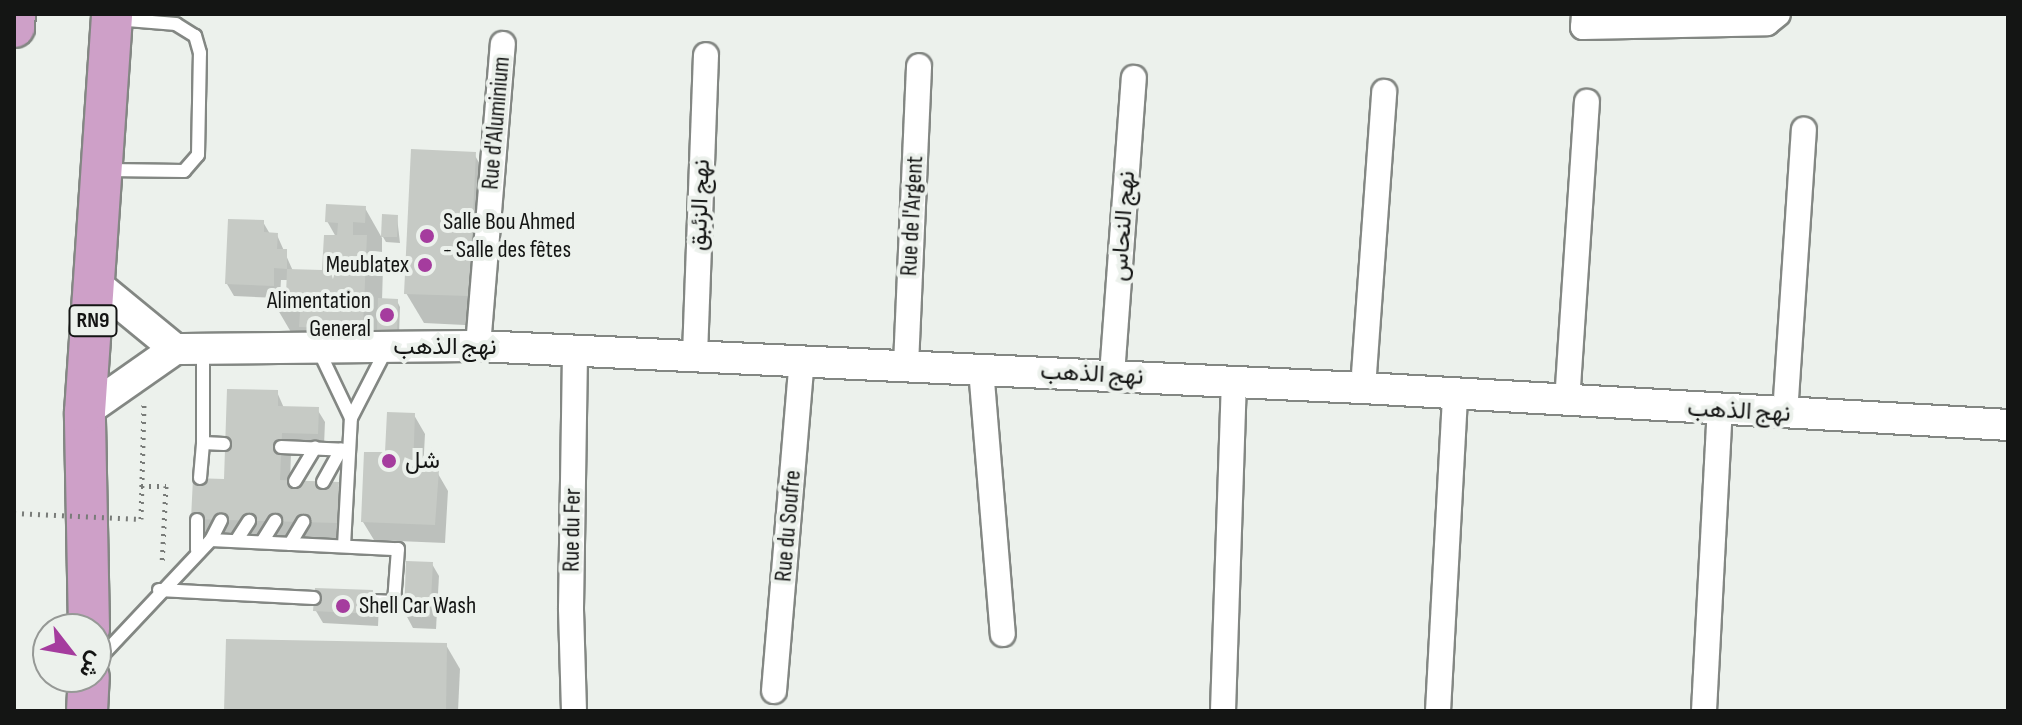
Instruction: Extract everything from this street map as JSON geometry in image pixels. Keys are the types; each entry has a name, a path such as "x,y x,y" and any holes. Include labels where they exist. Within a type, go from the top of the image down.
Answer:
{"highway":[{"path":"14,27 15,14"},
{"name":"RN9","path":"89,613 85,412 112,16"}],"street":[{"path":"1584,14 1583,27 1767,23 1778,14"},
{"name":"Rue d'Aluminium","path":"478,346 503,44"},
{"name":"نهج الزئبق","path":"695,355 706,55"},
{"name":"Rue de l'Argent","path":"906,365 919,66"},
{"name":"نهج النحاس","path":"1112,375 1134,78"},
{"path":"1363,388 1384,92"},
{"path":"1567,402 1587,102"},
{"path":"1785,414 1804,130"},
{"path":"85,412 189,349 96,284"},
{"name":"نهج الذهب","path":"189,349 478,346 575,349 1234,381 2008,425"},
{"name":"Rue du Fer","path":"574,711 575,349"},
{"name":"Rue du Soufre","path":"774,691 802,361"},
{"path":"981,369 1003,634"},
{"path":"1223,711 1234,381"},
{"path":"1438,711 1455,395"},
{"path":"1704,711 1720,409"}],"lane":[{"path":"103,170 184,171 198,155 200,53 195,36 176,24 112,16"},
{"path":"317,348 351,418"},
{"path":"344,546 345,450 351,418 387,348"},
{"path":"189,349 203,443 200,478"},
{"path":"203,443 224,444"},
{"path":"283,452 315,448 345,450"},
{"path":"295,481 315,448"},
{"path":"323,482 345,450"},
{"path":"197,520 197,550"},
{"path":"112,644 197,550 211,540 221,520"},
{"path":"236,541 249,521"},
{"path":"262,542 275,521"},
{"path":"290,544 303,522"},
{"path":"211,540 398,549 394,602 373,601"},
{"path":"159,590 314,598"}],"path":[{"path":"14,513 141,519 142,437"},
{"path":"141,486 166,486 159,590"}],"building":[{"path":"411,149 476,152 469,296 404,294"},
{"path":"326,204 366,206 365,223 353,222 353,235 367,235 363,329 299,327 300,311 276,310 277,295 286,295 287,269 322,270 324,235 337,235 338,223 325,222"},
{"path":"382,214 398,215 397,237 381,237"},
{"path":"228,219 264,220 264,232 278,233 277,249 287,249 287,269 274,268 274,286 225,284"},
{"name":"Alimentation General","path":"378,298 398,299 397,331 377,330"},
{"path":"227,389 278,390 278,406 319,407 318,434 282,433 280,480 339,482 337,523 191,519 193,478 224,479"},
{"name":"شل","path":"387,412 415,413 413,469 439,470 435,525 361,522 364,452 385,452"},
{"path":"406,561 433,562 430,617 404,616"},
{"name":"Shell Car Wash","path":"315,588 373,590 372,614 313,611"},
{"path":"226,639 447,643 446,711 224,711"}],"place":[{"name":"Salle Bou Ahmed - Salle des fêtes","path":"427,236"},
{"name":"Meublatex","path":"425,265"},
{"name":"Alimentation General","path":"387,315"},
{"name":"شل","path":"389,461"},
{"name":"Shell Car Wash","path":"343,606"}]}
